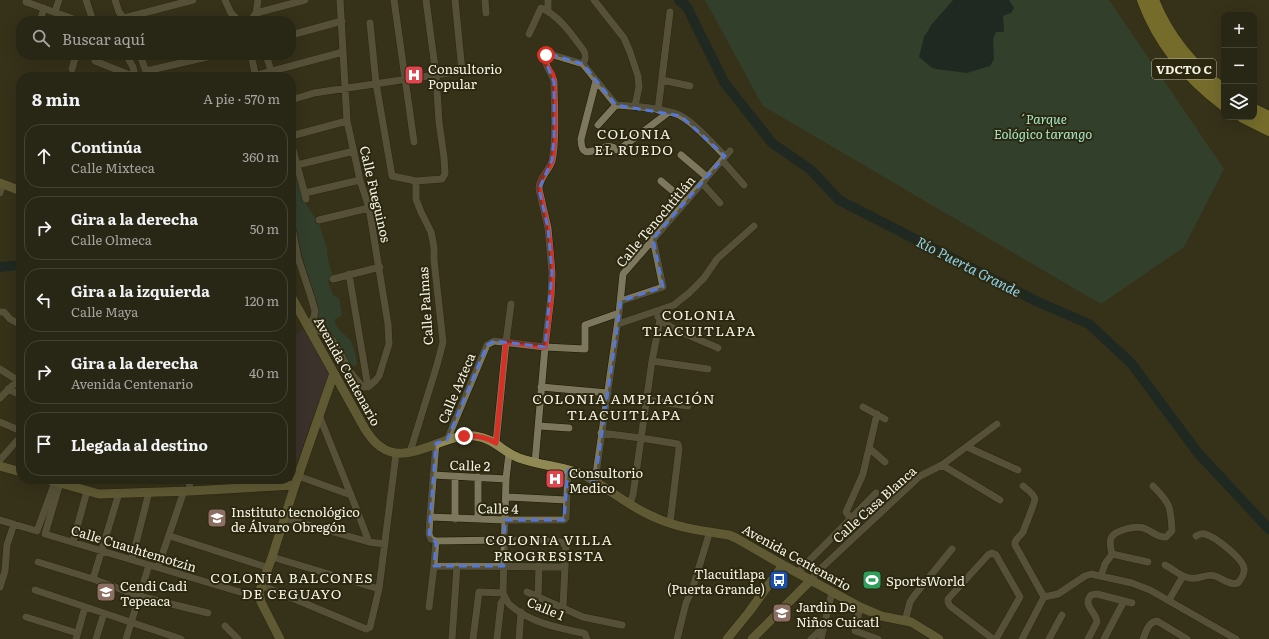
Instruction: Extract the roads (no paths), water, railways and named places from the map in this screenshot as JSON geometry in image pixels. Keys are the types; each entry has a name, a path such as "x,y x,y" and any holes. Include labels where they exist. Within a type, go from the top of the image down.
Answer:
{"highway":[{"name":"VDCTO C","path":"1143,0 1158,23 1173,38 1190,60 1221,88"},
{"name":"VDCTO C","path":"1153,0 1165,45 1183,68 1221,103"},
{"path":"1257,111 1269,117"},
{"path":"1249,120 1269,130"}],"main road":[{"path":"1,187 16,190"},
{"name":"Avenida Centenario","path":"296,305 365,429 381,448 396,454 410,452 447,440 470,436 485,438 496,443 516,457 535,463 578,472 650,516 670,523 736,538 860,607 881,616 905,621 915,625 939,639"},
{"path":"296,480 334,373"},
{"path":"0,466 16,471"},
{"path":"65,484 99,494 187,491 256,484"},
{"path":"281,638 261,602 259,593 295,484"},
{"path":"727,639 749,612 783,565"},
{"path":"752,639 811,580"}],"street":[{"path":"55,12 59,0"},
{"path":"86,0 91,16"},
{"path":"115,0 119,12 122,16"},
{"path":"136,16 193,0"},
{"path":"225,0 234,16"},
{"path":"257,16 258,0"},
{"path":"254,16 256,13 305,0"},
{"name":"Calle Fueguinos","path":"340,0 347,121 360,180 369,208 380,267 388,324 389,344 379,376 368,387"},
{"path":"394,0 414,142"},
{"path":"370,23 376,84 392,176 416,181 440,179 444,177 445,174 444,157 438,122 436,75 426,0"},
{"path":"296,98 314,93 462,71 455,0"},
{"path":"485,0 486,13"},
{"path":"548,0 548,11"},
{"path":"594,0 624,38 630,52 640,87 635,106"},
{"path":"26,2 66,16"},
{"path":"42,16 44,8"},
{"path":"529,34 542,8 548,11 563,24 584,51 586,55 583,64"},
{"path":"658,110 670,12"},
{"path":"296,34 342,21"},
{"path":"279,72 344,52"},
{"path":"535,463 545,347 552,296 552,273 548,228 539,189 539,183 552,160 554,136 554,82 553,76 546,66 545,57 550,54 583,64 616,105 635,106 670,112 681,116 702,132 725,156 744,185"},
{"path":"72,69 75,60"},
{"path":"95,60 123,72"},
{"path":"129,60 134,72"},
{"path":"142,60 146,72"},
{"path":"154,72 198,60"},
{"path":"252,60 253,72"},
{"path":"268,60 271,72"},
{"path":"662,80 690,86"},
{"path":"596,81 581,139 583,150 587,152 594,152 603,148 612,147 617,150 620,149 670,112"},
{"path":"598,125 616,105"},
{"path":"296,135 347,121"},
{"path":"297,165 354,151"},
{"path":"682,156 707,177"},
{"name":"Calle Tenochtitlán","path":"595,481 618,324 623,274 725,156"},
{"path":"296,161 306,196 360,180"},
{"name":"Calle Palmas","path":"410,452 443,342 434,248 431,232 416,199 416,181"},
{"path":"661,181 686,202"},
{"path":"702,183 720,203"},
{"path":"319,220 369,208"},
{"path":"618,324 674,305 704,278 717,259 754,226"},
{"path":"621,301 663,287 653,239"},
{"path":"296,252 315,311 314,317 308,328 316,328 326,334 333,341 356,380 364,387 368,387 348,274"},
{"path":"333,279 380,267"},
{"path":"496,443 511,304"},
{"path":"0,312 4,312 10,319 16,322"},
{"path":"654,312 660,320 677,330 718,348"},
{"path":"506,342 545,347 585,349 585,325 619,313"},
{"path":"630,503 633,495 652,361 660,320"},
{"name":"Calle Azteca","path":"447,440 487,345 494,341 506,342"},
{"path":"652,361 708,369"},
{"path":"0,369 16,377"},
{"path":"0,398 16,381"},
{"path":"541,387 608,393"},
{"path":"8,389 16,393"},
{"path":"647,400 688,406"},
{"path":"863,407 886,419"},
{"path":"851,519 846,512 863,474 877,414"},
{"path":"318,415 369,542"},
{"path":"0,422 16,433"},
{"name":"Calle Casa Blanca","path":"811,580 816,573 920,476 942,465 997,424"},
{"path":"539,426 569,428"},
{"path":"601,433 678,444 679,449 670,523"},
{"path":"0,460 16,441"},
{"path":"436,443 430,518 430,538 436,541 505,540 562,542 566,546 563,608"},
{"path":"967,447 1018,470"},
{"path":"869,448 885,462"},
{"path":"497,639 501,603 504,595 506,478 509,453"},
{"path":"261,585 366,629 370,627 379,589 396,454"},
{"path":"942,465 1000,500"},
{"path":"506,497 566,500 568,470"},
{"name":"Calle 2","path":"433,475 506,478"},
{"path":"455,477 455,519"},
{"path":"478,477 478,519"},
{"path":"296,480 351,495"},
{"path":"0,520 37,531 53,484"},
{"name":"Calle Cuauhtemotzin","path":"53,484 45,534 240,592"},
{"path":"158,567 187,491 188,484"},
{"path":"1023,486 1034,495 1035,500 1023,532 1015,542 1044,597"},
{"path":"1101,576 1105,564 1112,554 1110,544 1111,538 1114,534 1122,530 1141,528 1147,529 1162,538 1166,537 1172,531 1172,518 1169,506 1166,499 1153,486"},
{"path":"73,542 87,490"},
{"path":"132,559 150,492"},
{"path":"93,579 119,493"},
{"path":"797,573 876,494"},
{"name":"Calle 4","path":"430,518 564,520 566,500"},
{"path":"284,518 369,542 385,544"},
{"path":"0,587 2,570 14,524"},
{"path":"677,639 686,603 692,590 710,531"},
{"path":"1165,565 1190,579 1197,579 1210,575 1235,584 1238,583 1243,577 1245,570 1244,565 1236,555 1205,534 1196,536"},
{"path":"170,536 263,566"},
{"path":"429,607 436,541"},
{"path":"905,621 910,602 952,549"},
{"path":"993,639 950,606 948,602 948,599 988,555 992,553 996,555 1020,597 996,639"},
{"path":"1112,554 1148,562"},
{"path":"272,556 379,589"},
{"path":"38,562 93,579 139,596 208,613"},
{"path":"126,639 149,565"},
{"path":"434,566 564,567"},
{"path":"452,639 457,566"},
{"path":"538,597 539,566"},
{"path":"1044,597 1058,594 1085,576 1091,574 1101,576 1132,583 1150,590 1236,639"},
{"path":"1169,600 1183,576"},
{"path":"35,590 181,639"},
{"path":"473,639 479,592 504,595"},
{"path":"526,592 583,617 622,625"},
{"path":"821,639 832,592"},
{"path":"1088,639 1097,622 1095,614 1090,610 1089,606 1089,597 1091,595 1097,594 1132,603"},
{"name":"Calle 1","path":"504,595 508,603 526,616 560,629 585,636"},
{"path":"1022,639 1044,597"},
{"path":"1104,639 1124,601"},
{"path":"26,617 77,636 85,607"},
{"path":"860,607 856,631 878,639"},
{"path":"519,639 521,612"},
{"path":"96,639 104,613"},
{"path":"1049,639 1062,615"},
{"path":"1143,639 1150,624 1154,621 1157,621 1187,639"},
{"path":"225,626 238,639"},
{"path":"811,639 825,626"}],"water":[{"path":"953,0 1009,0 1014,8 1011,13 1003,16 1004,32 996,32 993,39 994,59 990,66 967,73 932,68 919,57 924,37 932,24"}],"waterway":[{"name":"Río Puerta Grande","path":"679,0 687,7 724,82 772,143 811,170 839,200 1036,301 1089,324 1131,363 1198,453 1269,529"},
{"path":"0,267 16,265"}],"place":[{"name":"Consultorio Popular","path":"414,75"},
{"name":"Consultorio Medico","path":"555,479"},
{"name":"Instituto tecnológico de Álvaro Obregón","path":"217,518"},
{"name":"Tlacuitlapa (Puerta Grande)","path":"779,580"},
{"name":"SportsWorld","path":"872,580"},
{"name":"Cendi Cadi Tepeaca","path":"106,592"},
{"name":"Jardin De Niños Cuicatl","path":"782,613"}],"district":[{"name":"COLONIA EL RUEDO","path":"634,142"},
{"name":"COLONIA TLACUITLAPA","path":"699,322"},
{"name":"COLONIA AMPLIACIÓN TLACUITLAPA","path":"624,406"},
{"name":"COLONIA VILLA PROGRESISTA","path":"549,548"},
{"name":"COLONIA BALCONES DE CEGUAYO","path":"292,586"}],"park label":[{"name":"´Parque Eológico tarango","path":"1043,126"}]}
